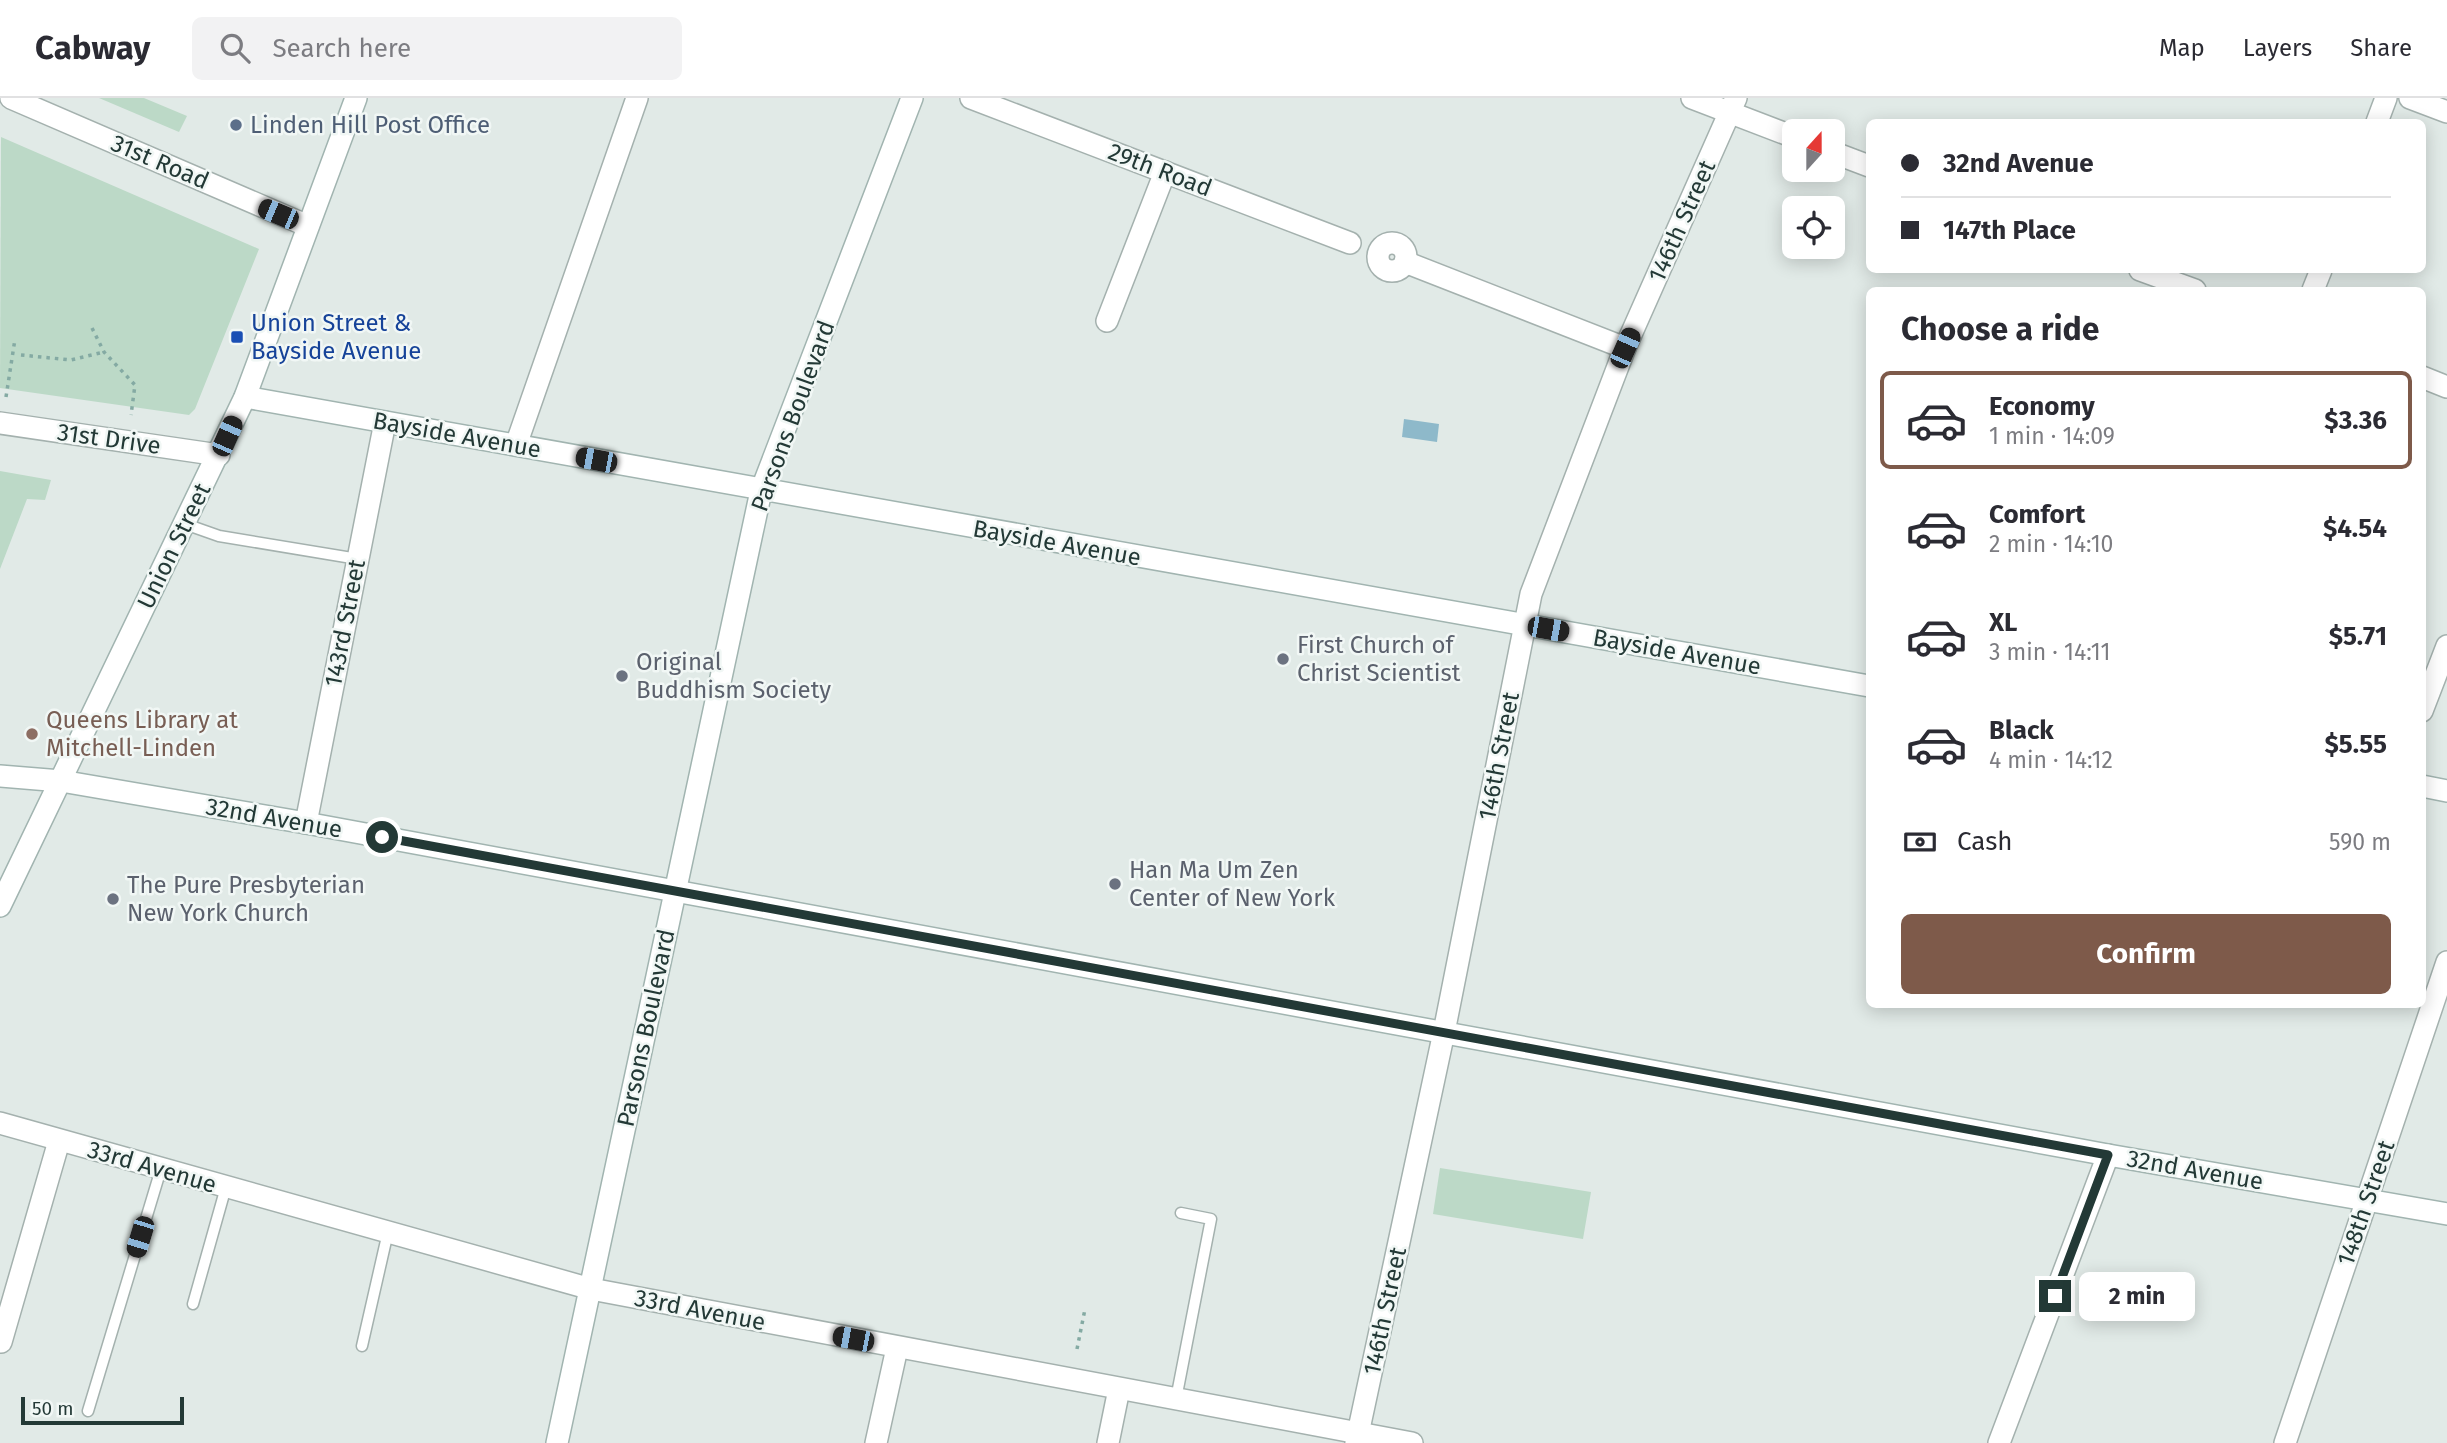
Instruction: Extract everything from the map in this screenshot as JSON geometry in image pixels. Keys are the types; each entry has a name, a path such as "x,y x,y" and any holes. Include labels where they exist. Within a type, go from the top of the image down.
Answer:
{"street":[{"name":"31st Road","path":"11,98 308,226"},
{"name":"Union Street","path":"0,906 245,397 356,98"},
{"path":"516,445 637,98"},
{"name":"Parsons Boulevard","path":"557,1443 761,491 912,98"},
{"name":"29th Road","path":"971,98 1350,243"},
{"path":"1692,98 1733,105 1782,131"},
{"path":"2378,119 2386,98"},
{"path":"2410,98 2447,112"},
{"name":"146th Street","path":"1357,1438 1444,1032 1531,594 1625,348 1733,105"},
{"path":"1845,157 1866,165"},
{"path":"1107,321 1165,172"},
{"path":"1405,262 1625,348"},
{"path":"2148,273 2187,287"},
{"path":"2426,379 2447,387"},
{"name":"Bayside Avenue","path":"245,397 761,491 1866,685"},
{"name":"143rd Street","path":"306,823 384,422"},
{"name":"31st Drive","path":"0,424 219,455"},
{"path":"2426,701 2447,646"},
{"name":"32nd Avenue","path":"0,776 61,782 306,823 2108,1155 2447,1214"},
{"path":"2426,787 2447,791"},
{"name":"148th Street","path":"2285,1443 2447,962"},
{"name":"33rd Avenue","path":"0,1123 591,1289 1176,1399 1357,1438 1412,1443"},
{"path":"1,1342 59,1141"},
{"path":"1999,1443 2108,1155"},
{"path":"876,1443 897,1348"},
{"path":"1108,1443 1119,1389"}],"lane":[{"path":"185,524 219,536 358,559"},
{"path":"88,1411 161,1169"},
{"path":"193,1304 226,1187"},
{"path":"1176,1399 1211,1219 1181,1213"},
{"path":"362,1346 388,1232"}],"path":[{"path":"92,328 104,352 135,386 131,415"},
{"path":"6,397 15,339"},
{"path":"21,355 71,360 104,352"},
{"path":"1077,1349 1085,1309"}],"green space":[{"path":"99,98 144,98 187,116 179,132"},
{"path":"1,137 259,249 195,409 189,415 0,388"},
{"path":"0,471 51,480 45,500 27,499 0,569"},
{"path":"1440,1168 1591,1192 1583,1239 1433,1214"}],"water":[{"path":"1404,419 1439,424 1437,442 1402,437"}],"place":[{"name":"Linden Hill Post Office","path":"236,125"},
{"name":"Union Street & Bayside Avenue","path":"237,337"},
{"name":"First Church of Christ Scientist","path":"1283,659"},
{"name":"Original Buddhism Society","path":"622,676"},
{"name":"Queens Library at Mitchell-Linden","path":"32,734"},
{"name":"Han Ma Um Zen Center of New York","path":"1115,884"},
{"name":"The Pure Presbyterian New York Church","path":"113,899"}],"route":[{"path":"382,837 2108,1155 2055,1296"}]}
